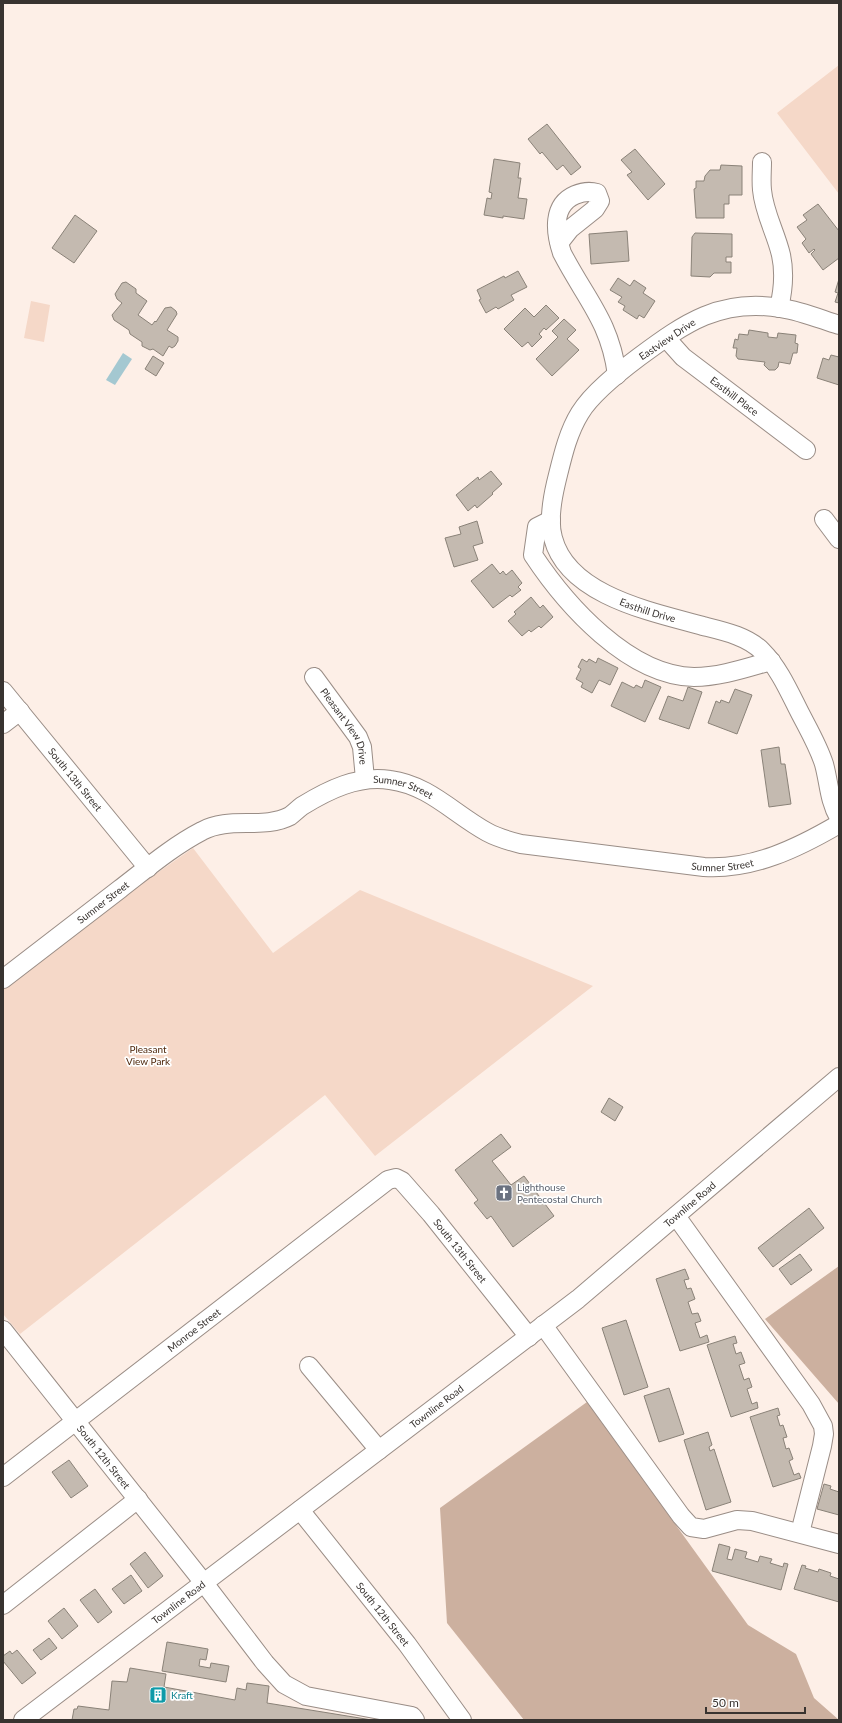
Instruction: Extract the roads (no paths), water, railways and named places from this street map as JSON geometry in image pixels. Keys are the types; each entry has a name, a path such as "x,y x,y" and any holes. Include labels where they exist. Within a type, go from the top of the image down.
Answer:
{"street":[{"path":"762,162 762,190 767,215 783,265 783,288 779,308"},
{"path":"559,243 567,261 603,323 613,351 617,375"},
{"name":"Eastview Drive","path":"617,375 666,338 698,318 718,311 742,307 779,308 839,326"},
{"name":"Easthill Place","path":"666,338 683,356 806,450"},
{"name":"Easthill Drive","path":"617,375 587,403 573,426 565,449 555,486 551,520 553,540 563,560 577,576 596,589 634,606 742,638 757,646 771,661 782,678 833,775 832,803 839,818"},
{"path":"824,519 839,539"},
{"path":"551,520 537,527 533,555 550,580 594,629 637,660 661,672 693,677 725,674 771,661"},
{"name":"Pleasant View Drive","path":"314,678 358,737 362,747 365,780"},
{"name":"South 13th Street","path":"3,691 148,868"},
{"path":"3,724 20,711"},
{"name":"Sumner Street","path":"3,979 148,868 189,839 210,827 226,823 265,822 290,816 301,807 339,786 365,780 389,779 407,783 424,790 486,832 521,844 704,867 727,867 761,860 803,843 839,824"},
{"name":"Townline Road","path":"23,1720 544,1326 839,1078"},
{"name":"South 13th Street","path":"384,1182 396,1178 402,1181 431,1214 529,1336"},
{"name":"Monroe Street","path":"3,1477 384,1182"},
{"path":"676,1216 798,1385 822,1422 824,1434 822,1446 800,1533"},
{"path":"544,1326 681,1516 691,1527 704,1529 737,1520 745,1520 839,1544"},
{"name":"South 12th Street","path":"3,1330 138,1499 265,1663 284,1684 306,1696 412,1716 415,1720"},
{"path":"309,1366 379,1450"},
{"path":"3,1605 138,1499"},
{"name":"South 12th Street","path":"300,1510 407,1644 462,1720"}],"water":[{"path":"123,353 132,359 115,385 106,380"}],"place":[{"name":"Lighthouse Pentecostal Church","path":"504,1193"},
{"name":"Kraft","path":"158,1695"}],"park label":[{"name":"Pleasant View Park","path":"148,1054"}]}
